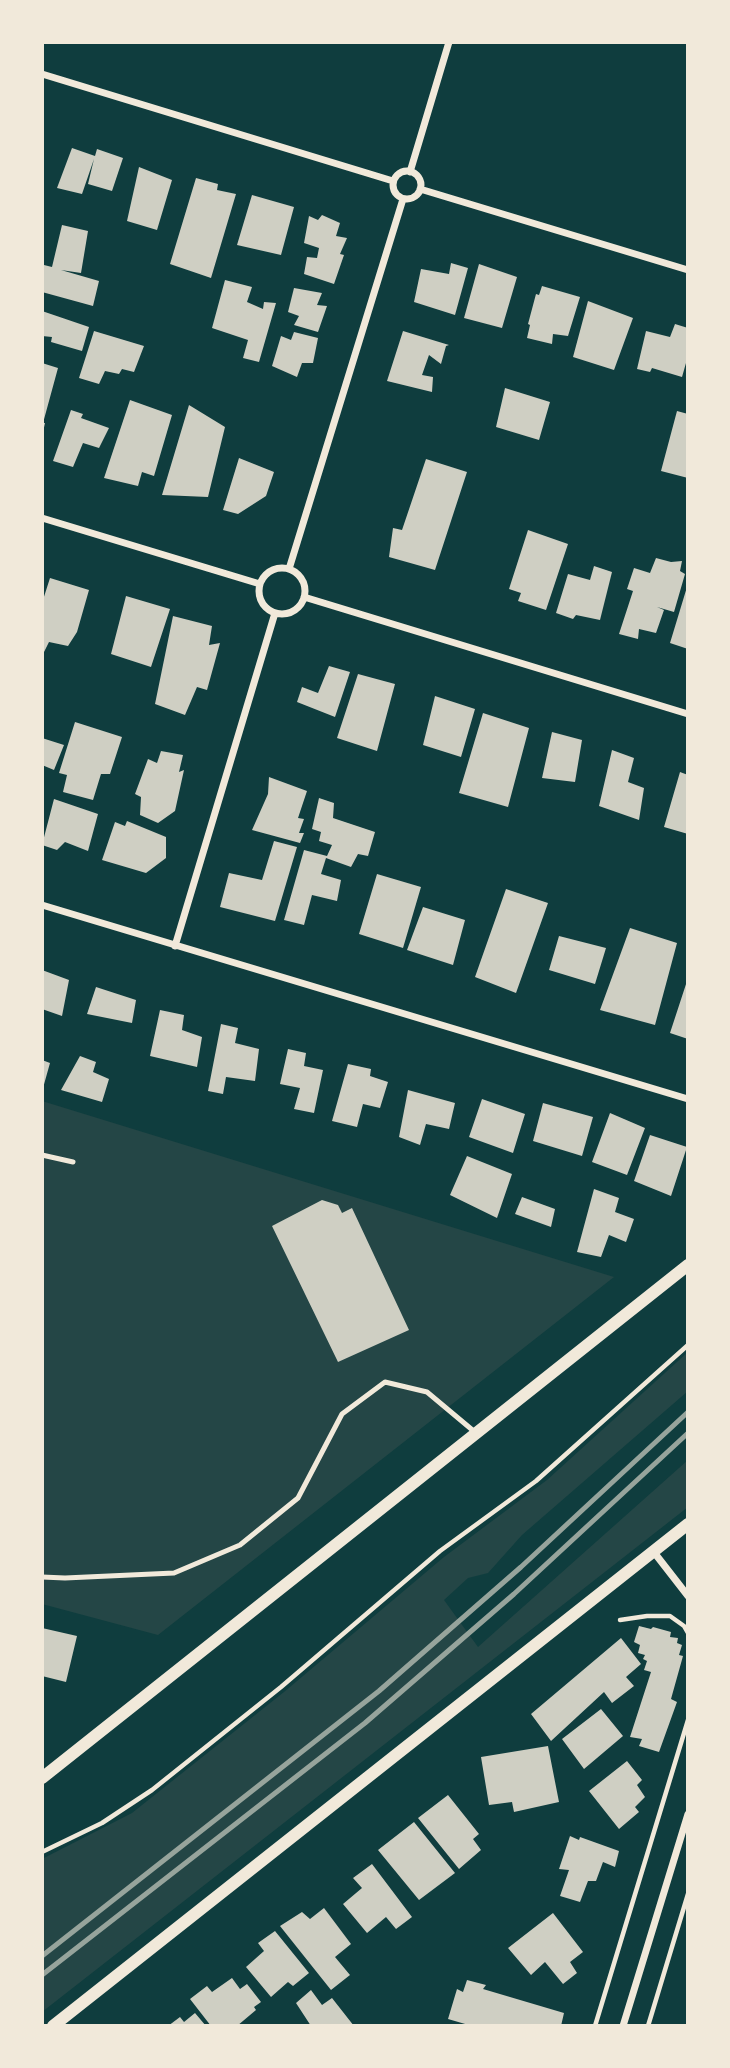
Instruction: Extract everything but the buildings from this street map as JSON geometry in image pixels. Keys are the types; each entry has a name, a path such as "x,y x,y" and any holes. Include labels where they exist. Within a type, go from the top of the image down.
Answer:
{"street":[{"path":"410,172 449,42"},
{"path":"42,74 393,181"},
{"path":"410,172 419,177 420,189 412,198 403,198 393,190 393,181 399,173 410,172"},
{"path":"420,189 688,270"},
{"path":"289,569 403,198"},
{"path":"42,517 260,584"},
{"path":"289,569 302,580 304,597 296,609 275,613 261,601 260,584 269,572 289,569"},
{"path":"304,597 688,714"},
{"path":"175,946 275,613"},
{"path":"42,905 688,1099"},
{"path":"42,1779 688,1265"},
{"path":"53,2026 688,1524"},
{"path":"653,1551 688,1596"},
{"path":"623,2026 688,1814"}],"lane":[{"path":"42,1156 73,1162"},
{"path":"42,1577 174,1573 240,1545 298,1498 342,1414 385,1382 427,1392 476,1433"}],"path":[{"path":"42,1852 124,1811 172,1775 281,1687 440,1551 536,1481 688,1345"},
{"path":"620,1620 670,1616 684,1626 688,1633"},
{"path":"595,2026 688,1720"},
{"path":"648,2026 688,1894"}],"shaded area":[{"path":"42,1101 614,1277 158,1635 42,1604"},
{"path":"688,1352 688,1391 522,1535 488,1573 468,1578 444,1600 478,1647 688,1460 688,1507 42,2012 42,1859 132,1813 284,1692 444,1557 547,1480"}],"railway":[{"path":"42,1956 379,1691 521,1567 688,1412"},
{"path":"42,1975 365,1723 514,1594 688,1433"}]}
